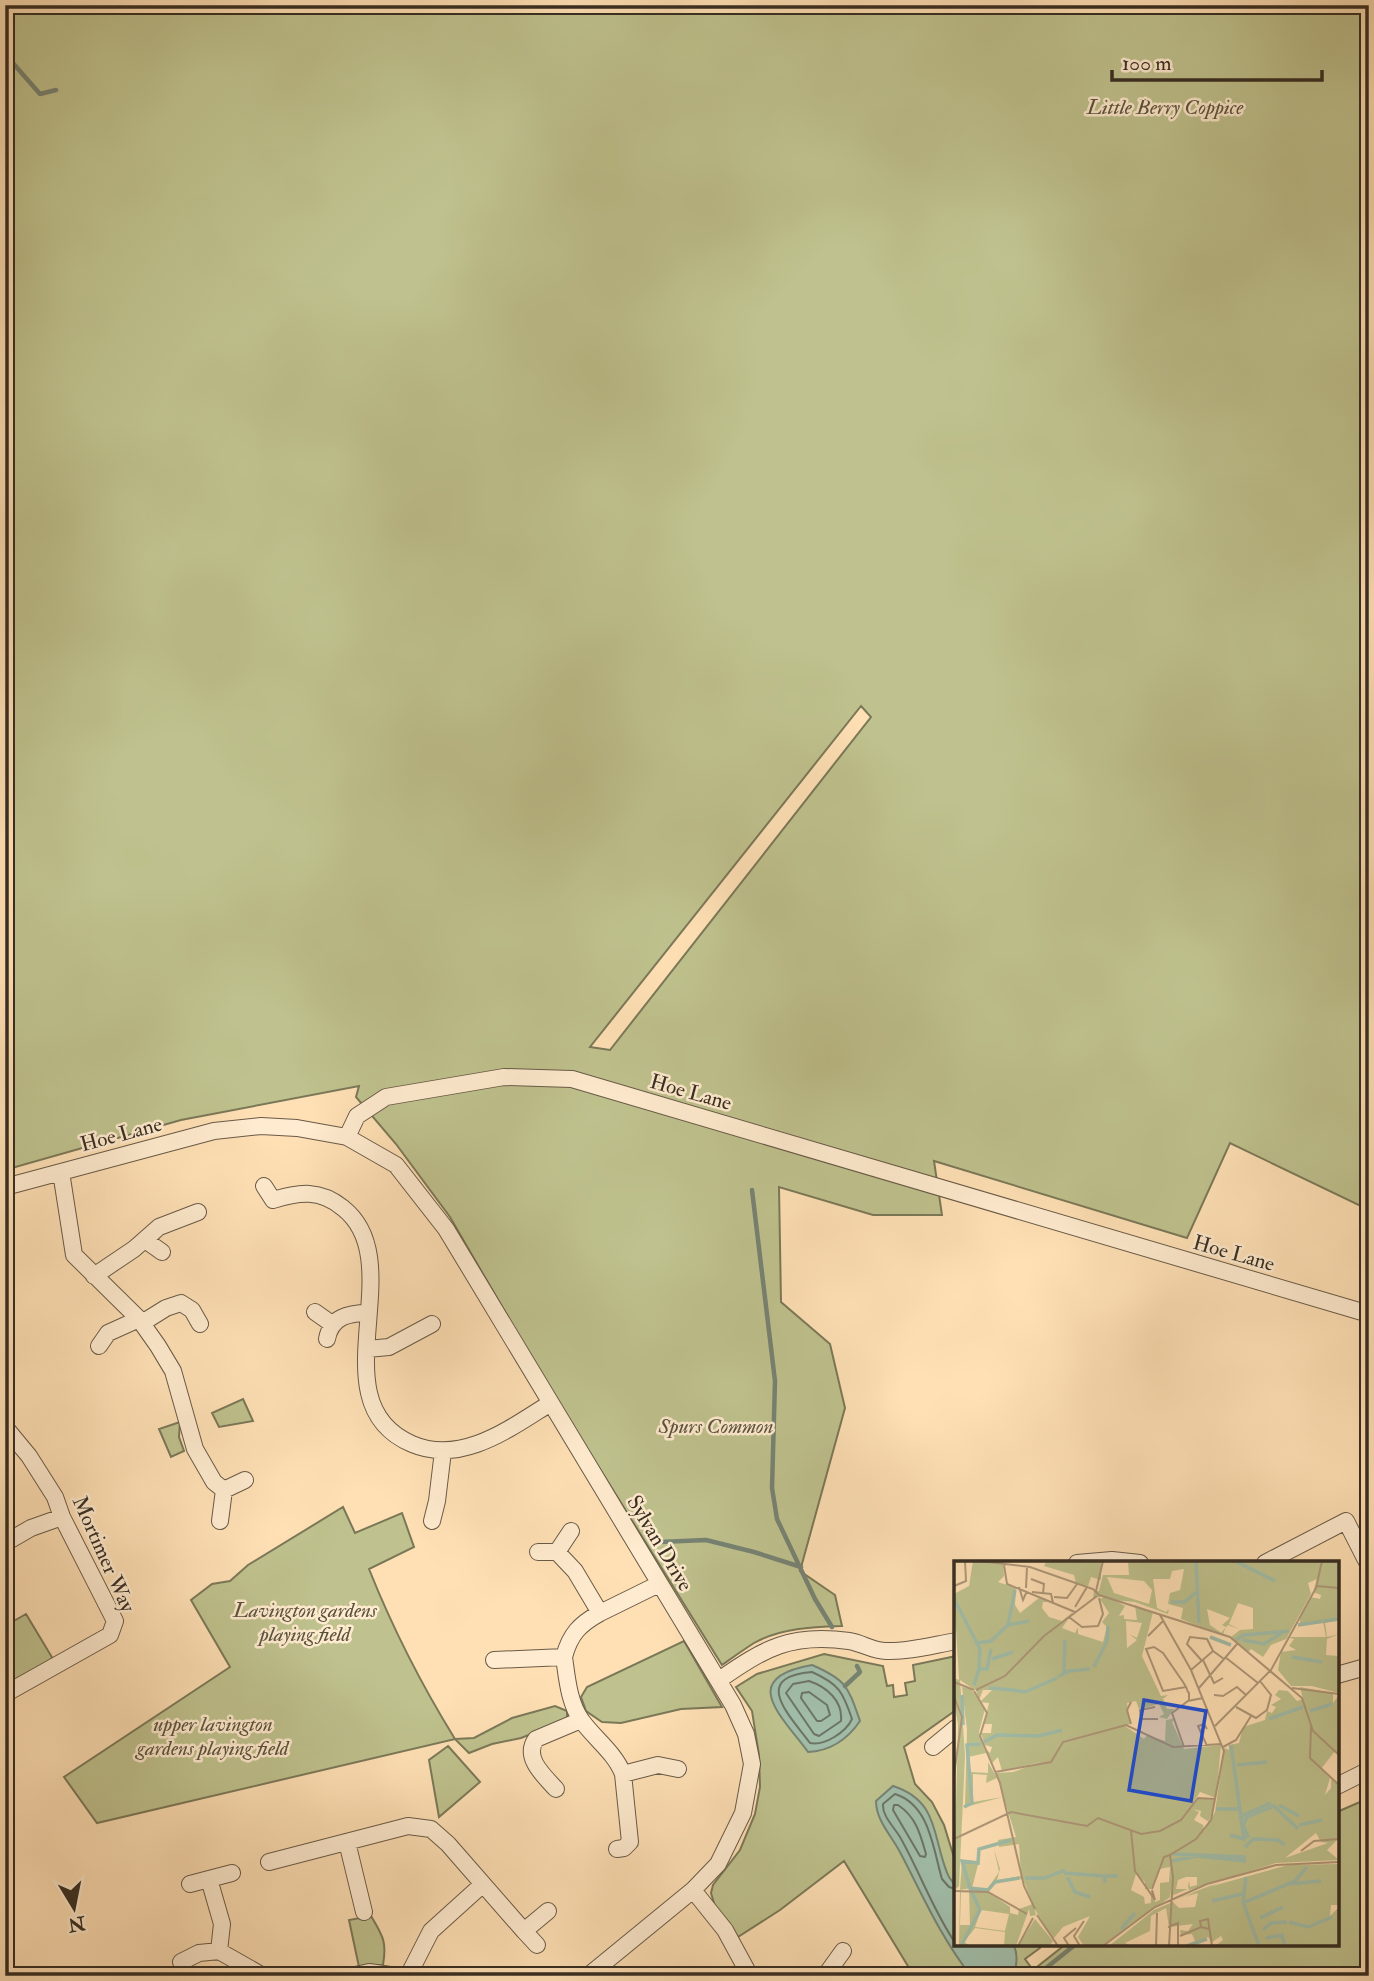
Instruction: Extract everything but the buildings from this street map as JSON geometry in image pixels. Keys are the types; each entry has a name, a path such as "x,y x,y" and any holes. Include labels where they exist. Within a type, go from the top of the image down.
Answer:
{"street":[{"name":"Hoe Lane","path":"5,1187 214,1131 261,1126 297,1128 347,1137 357,1116 386,1097 505,1077 572,1079 1369,1314"},
{"name":"Sylvan Drive","path":"347,1137 396,1165 446,1229 719,1680 746,1734 752,1764 743,1814 718,1864 693,1890 588,1976"},
{"path":"61,1172 75,1255 141,1321 173,1371 195,1449 214,1482 224,1490"},
{"path":"264,1186 273,1200 278,1217"},
{"path":"273,1200 294,1194 319,1194 332,1199 348,1212 358,1226 368,1251 368,1388 380,1419 400,1438 428,1450 460,1449 497,1437 550,1404"},
{"path":"94,1276 159,1227 198,1212"},
{"path":"145,1240 162,1252"},
{"path":"99,1346 108,1333 181,1303 192,1310 200,1324"},
{"path":"315,1312 329,1332 345,1315 368,1313"},
{"path":"367,1349 397,1344 432,1324"},
{"name":"Mortimer Way","path":"5,1427 29,1456 55,1497 62,1517 115,1621 110,1635 5,1694"},
{"path":"432,1521 443,1451"},
{"path":"224,1490 245,1480"},
{"path":"220,1521 224,1490"},
{"path":"5,1543 31,1528 62,1517"},
{"path":"1269,1561 1346,1521 1369,1566"},
{"path":"557,1552 571,1531"},
{"path":"538,1552 557,1552 582,1581 600,1613"},
{"path":"1100,1561 1121,1561"},
{"path":"617,1849 624,1848 630,1842 623,1774 620,1764 581,1720 569,1689 565,1657 569,1641 585,1621 659,1584"},
{"path":"719,1680 772,1647 802,1640 855,1642 884,1651 954,1641"},
{"path":"494,1660 565,1657"},
{"path":"1339,1674 1369,1665"},
{"path":"556,1789 534,1761 530,1751 532,1745 536,1739 581,1720"},
{"path":"933,1747 954,1730"},
{"path":"623,1774 658,1765 678,1769"},
{"path":"1339,1785 1369,1770"},
{"path":"269,1863 408,1826 431,1829 448,1844 537,1945"},
{"path":"347,1842 364,1912"},
{"path":"190,1884 232,1873"},
{"path":"209,1879 222,1924 219,1951"},
{"path":"408,1976 431,1931 483,1884"},
{"path":"693,1890 725,1930 750,1976"},
{"path":"524,1931 548,1911"},
{"path":"181,1962 199,1953 219,1951 263,1976"},
{"path":"825,1976 843,1951"},
{"path":"351,1976 369,1972 397,1976"}],"green space":[{"path":"5,5 1369,5 1369,1210 1230,1143 1187,1238 934,1161 942,1215 873,1215 779,1187 781,1302 830,1344 845,1408 800,1571 835,1595 842,1626 775,1634 754,1643 722,1665 545,1381 450,1217 396,1144 356,1097 359,1086 181,1120 5,1170","holes":["861,706 871,717 610,1050 590,1047"]},
{"path":"243,1399 253,1421 219,1427 212,1413"},
{"path":"180,1422 179,1437 184,1451 171,1457 159,1429"},
{"path":"343,1507 355,1533 402,1513 414,1547 369,1569 408,1656 455,1739 97,1823 64,1777 230,1667 191,1600 212,1584 230,1581 248,1565"},
{"path":"26,1614 53,1659 5,1685 5,1626"},
{"path":"684,1641 722,1707 681,1709 621,1723 602,1722 586,1711 581,1697 587,1687"},
{"path":"824,1654 883,1666 887,1686 893,1685 894,1697 907,1695 905,1683 915,1681 913,1665 954,1656 954,1711 904,1747 915,1784 932,1802 944,1825 954,1858 954,1946 1038,1946 1040,1948 1025,1959 1033,1970 1063,1946 1339,1946 1339,1811 1369,1798 1369,1976 914,1976 844,1861 780,1910 738,1937 716,1910 711,1893 713,1885 740,1850 755,1814 760,1787 759,1755 752,1711 736,1687 757,1674"},
{"path":"555,1706 567,1711 567,1720 521,1738 492,1744 469,1753 455,1739 474,1738 512,1718"},
{"path":"448,1746 480,1782 439,1817 429,1760"},
{"path":"371,1916 383,1939 383,1965 359,1967 349,1920"}],"water":[{"path":"812,1665 833,1675 845,1686 860,1721 850,1734 838,1743 808,1752 777,1711 771,1688 776,1679 789,1671"},
{"path":"893,1786 919,1801 927,1811 948,1875 954,1884 954,1946 1014,1946 1016,1960 1011,1976 971,1976 951,1947 885,1828 876,1801"}],"waterway":[{"path":"5,54 40,94 56,90"},
{"path":"752,1190 775,1381 772,1488 777,1519 815,1599 832,1627"},
{"path":"660,1542 706,1540 801,1567"},
{"path":"845,1686 860,1672 857,1666"},
{"path":"1036,1976 1074,1946"}],"park label":[{"name":"Little Berry Coppice","path":"1165,107"},
{"name":"Spurs Common","path":"716,1426"},
{"name":"Lavington gardens playing field","path":"305,1622"},
{"name":"upper lavington gardens playing field","path":"213,1736"}]}
